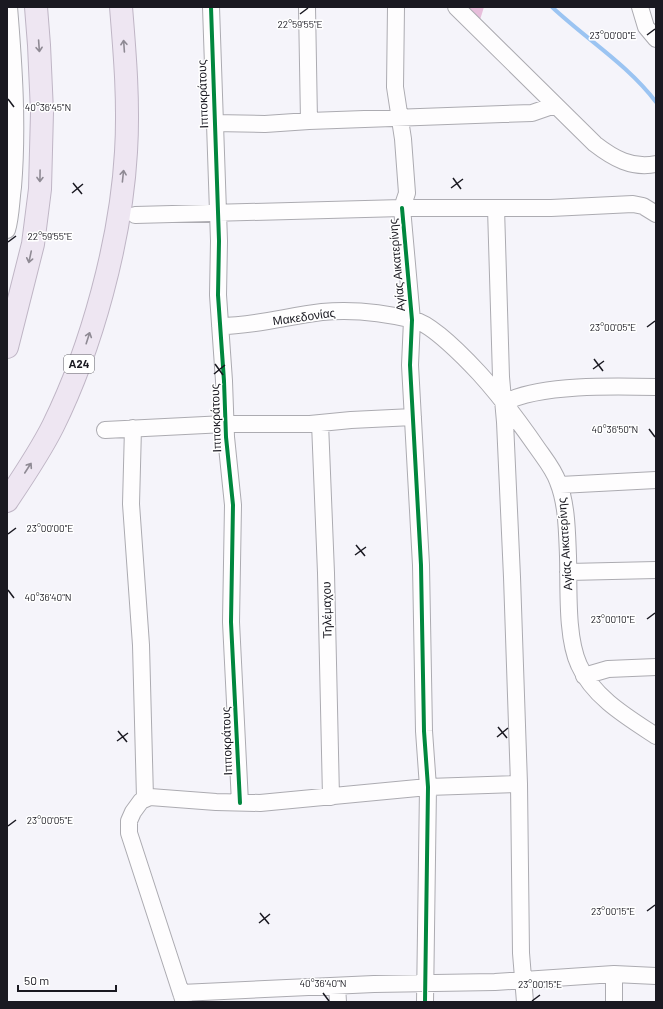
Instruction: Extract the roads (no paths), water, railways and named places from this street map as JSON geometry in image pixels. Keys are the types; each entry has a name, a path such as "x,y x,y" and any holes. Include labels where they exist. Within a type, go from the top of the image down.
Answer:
{"highway":[{"path":"7,347 32,250 40,189 42,98 36,7"},
{"name":"Α24","path":"7,501 40,449 66,397 92,327 112,255 119,215 126,152 126,66 121,7"}],"street":[{"path":"7,230 12,199 15,152 14,76 9,7"},
{"name":"Ιπποκράτους","path":"211,7 220,326 228,476 233,505 231,622 240,803"},
{"path":"307,7 309,121"},
{"name":"Αγίας Αικατερίνης","path":"396,7 394,82 398,117 403,139 407,193 402,208 412,320 426,326 463,357 490,385 544,458 560,485 565,517 568,572 576,658 584,676 597,691 613,706 656,736"},
{"path":"456,7 595,144 619,160 647,166 656,164"},
{"path":"640,7 646,27 656,39"},
{"path":"214,123 250,125 398,117 448,117 464,115 532,113 554,105"},
{"path":"136,215 402,208 551,208 633,204 643,206 656,214"},
{"path":"496,208 501,377 504,403 519,784 522,953 526,1002"},
{"name":"Μακεδονίας","path":"220,326 263,323 311,314 338,311 390,315 412,320"},
{"path":"412,320 410,364 420,529 424,731 428,787 425,1002"},
{"path":"504,403 516,397 530,394 581,388 656,387"},
{"path":"104,430 225,424 320,423 413,417"},
{"name":"Τηλέμαχου","path":"320,423 326,573 331,797"},
{"path":"133,428 131,504 141,645 145,798"},
{"path":"560,485 656,480"},
{"path":"568,572 656,570"},
{"path":"584,676 608,669 656,667"},
{"path":"519,784 428,787 331,797 240,803 156,797 145,798 137,806 131,816 129,833 182,998 337,986 470,983 614,974 656,976"},
{"path":"614,974 614,1002"},
{"path":"337,986 338,1002"}],"waterway":[{"path":"552,7 619,64 645,88 656,102"}]}
